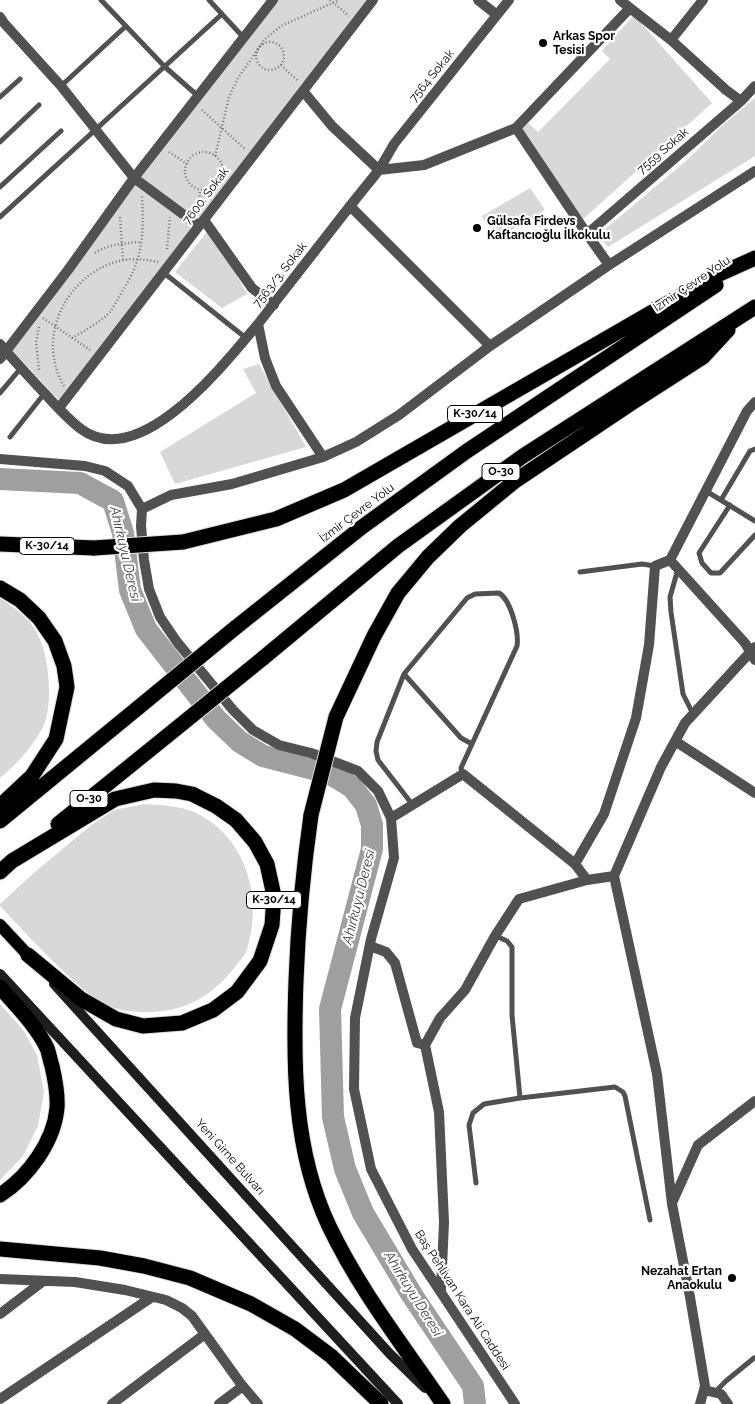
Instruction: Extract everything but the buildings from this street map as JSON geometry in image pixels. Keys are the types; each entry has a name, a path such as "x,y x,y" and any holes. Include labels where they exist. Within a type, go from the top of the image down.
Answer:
{"highway":[{"name":"K-30/14","path":"0,544 94,548 184,542 276,519 344,490 704,282 755,259"},
{"name":"İzmir Çevre Yolu","path":"0,821 235,628 362,527 467,451 755,259"},
{"name":"K-30/14","path":"443,1404 414,1360 379,1313 353,1272 328,1224 304,1146 295,1088 294,1023 303,873 311,816 336,717 378,627 398,593 428,557 460,526 515,481 702,357 750,310"},
{"name":"O-30","path":"12,862 398,546 515,461 750,310"},
{"path":"0,588 26,606 39,618 50,633 64,666 67,688 56,739 32,776 0,806"},
{"name":"K-30/14","path":"12,862 115,799 154,790 176,791 192,794 216,806 236,820 255,842 267,864 274,896 272,925 260,962 236,992 213,1010 182,1023 143,1026 116,1019 81,999 28,955"},
{"path":"0,872 12,862"},
{"path":"0,988 30,1022 47,1048 55,1080 57,1108 49,1138 36,1162 13,1187 0,1195"},
{"path":"0,1249 100,1258 144,1266 190,1278 251,1304 295,1329 331,1356 382,1404"}],"main road":[{"name":"Yeni Girne Bulvarı","path":"0,925 390,1354 443,1404"},
{"path":"0,974 398,1404"}],"street":[{"path":"258,324 214,374 168,417 144,432 112,439 97,437 81,430 2,351 68,270 134,178 198,102 273,0"},
{"name":"7600. Sokak","path":"58,408 99,357 164,268 201,223 302,88 373,0"},
{"path":"478,0 497,16"},
{"name":"7564 Sokak","path":"379,170 394,144 509,0"},
{"path":"620,0 671,40 726,90 741,101"},
{"path":"671,40 704,0"},
{"path":"302,88 332,126 379,170 424,165 516,128 630,8"},
{"path":"0,17 4,24 61,86 134,178 201,223 252,288 274,305"},
{"name":"7559 Sokak","path":"587,234 741,101 755,86"},
{"path":"516,128 609,264"},
{"name":"7563/3. Sokak","path":"323,457 276,386 265,358 258,324 379,170"},
{"path":"0,459 85,466 105,470 128,486 142,509 171,495 232,484 323,457 356,442 399,416 490,346 609,264 755,171"},
{"path":"350,206 490,346"},
{"path":"575,864 604,814 636,718 649,645 655,566 670,560 747,411 755,402"},
{"path":"747,411 755,420"},
{"name":"Baş Pehlivan Kara Ali Caddesi","path":"142,509 141,526 149,589 160,618 177,642 233,710 253,730 279,745 311,753 358,772 378,791 391,818 394,858 370,946 355,1018 354,1089 371,1169 412,1249 515,1404"},
{"path":"670,560 754,653 685,723 661,767 614,876 657,1074 672,1204 706,1386 700,1404"},
{"path":"675,741 755,793"},
{"path":"391,818 463,774 575,864 587,880"},
{"path":"441,1290 444,1222 439,1112 425,1045 440,1018 465,990 495,936 519,899 587,880 614,876"},
{"path":"370,946 386,952 395,963 417,1043 425,1045"},
{"path":"672,1204 698,1144 755,1101"},
{"path":"0,1279 75,1282 125,1290 166,1300 182,1308 192,1316 258,1404"},
{"path":"0,1314 42,1282"},
{"path":"0,1399 152,1297"},
{"path":"112,1404 205,1334"},
{"path":"220,1404 243,1386"},
{"path":"704,1390 721,1394 728,1404"}],"lane":[{"path":"101,0 198,102"},
{"path":"209,0 244,38"},
{"path":"0,217 222,14"},
{"path":"61,86 126,26"},
{"path":"0,97 20,79"},
{"path":"0,142 39,105"},
{"path":"0,187 62,131"},
{"path":"164,268 246,338"},
{"path":"0,393 21,368"},
{"path":"10,437 45,393"},
{"path":"721,500 750,451 755,449"},
{"path":"706,491 755,521"},
{"path":"730,505 699,553 702,563 712,572 720,572 755,535"},
{"path":"580,572 642,564 655,566"},
{"path":"678,568 670,597 671,612 683,694 693,714"},
{"path":"412,804 378,760 376,751 377,742 404,674 467,598 475,594 496,593 505,597 518,633 517,646 461,768 463,774"},
{"path":"404,674 461,738 472,744"},
{"path":"495,936 509,942 512,946 512,1015 520,1098"},
{"path":"476,1183 468,1125 476,1109 484,1104 520,1098 611,1087 619,1089 626,1096 650,1220"},
{"path":"715,1393 726,1381 754,1358"}],"path":[{"path":"330,0 352,18"},
{"path":"215,156 232,91 246,65 260,47 263,44 272,42 280,47 284,56 281,65 278,68 269,70 261,67 256,59 257,50 265,38 281,26 334,4 339,0"},
{"path":"281,65 302,88"},
{"path":"198,102 221,129 249,152"},
{"path":"166,149 187,164"},
{"path":"199,153 210,153 215,156 222,166 221,179 213,188 200,190 190,184 185,175 187,164 190,159 199,153"},
{"path":"72,338 110,312 130,280 139,259 144,228 142,195"},
{"path":"166,255 170,218 168,210"},
{"path":"114,220 120,213 123,260"},
{"path":"94,253 122,243 142,242"},
{"path":"67,391 60,379 54,354 53,338 60,312 70,296 83,281 98,270 123,260 139,259 164,268"},
{"path":"34,364 39,370 36,342 39,314 99,357"}],"shaded area":[{"path":"274,0 371,0 60,401 7,345"},
{"path":"634,15 712,103 581,221 522,129 528,123 538,132 610,59 602,51"},
{"path":"755,98 755,156 608,247 598,235 686,161 725,123"},
{"path":"530,188 545,210 495,240 482,216"},
{"path":"210,228 247,294 222,308 175,272"},
{"path":"259,364 306,447 175,484 160,452 256,393 243,369"},
{"path":"0,598 27,619 39,637 47,663 49,692 46,719 42,729 23,755 0,778"},
{"path":"144,804 188,810 202,816 218,828 231,842 241,858 248,876 253,914 251,933 245,954 217,986 207,994 186,1005 174,1009 148,1012 118,1009 106,1005 91,995 55,963 0,906 35,872 90,826 114,810"},
{"path":"0,1004 24,1031 37,1055 44,1092 38,1126 23,1156 0,1180"}],"waterway":[{"name":"Ahırkuyu Deresi","path":"0,479 80,483 113,501 123,533 130,590 146,629 216,719 240,742 263,756 329,773 352,787 366,805 372,825 372,849 330,1009 333,1117 345,1169 363,1213 412,1295 473,1386 475,1404"}],"place":[{"name":"Arkas Spor Tesisi","path":"543,43"},
{"name":"Gülsafa Firdevs Kaftancıoğlu İlkokulu","path":"477,228"},
{"name":"Nezahat Ertan Anaokulu","path":"732,1278"}]}
